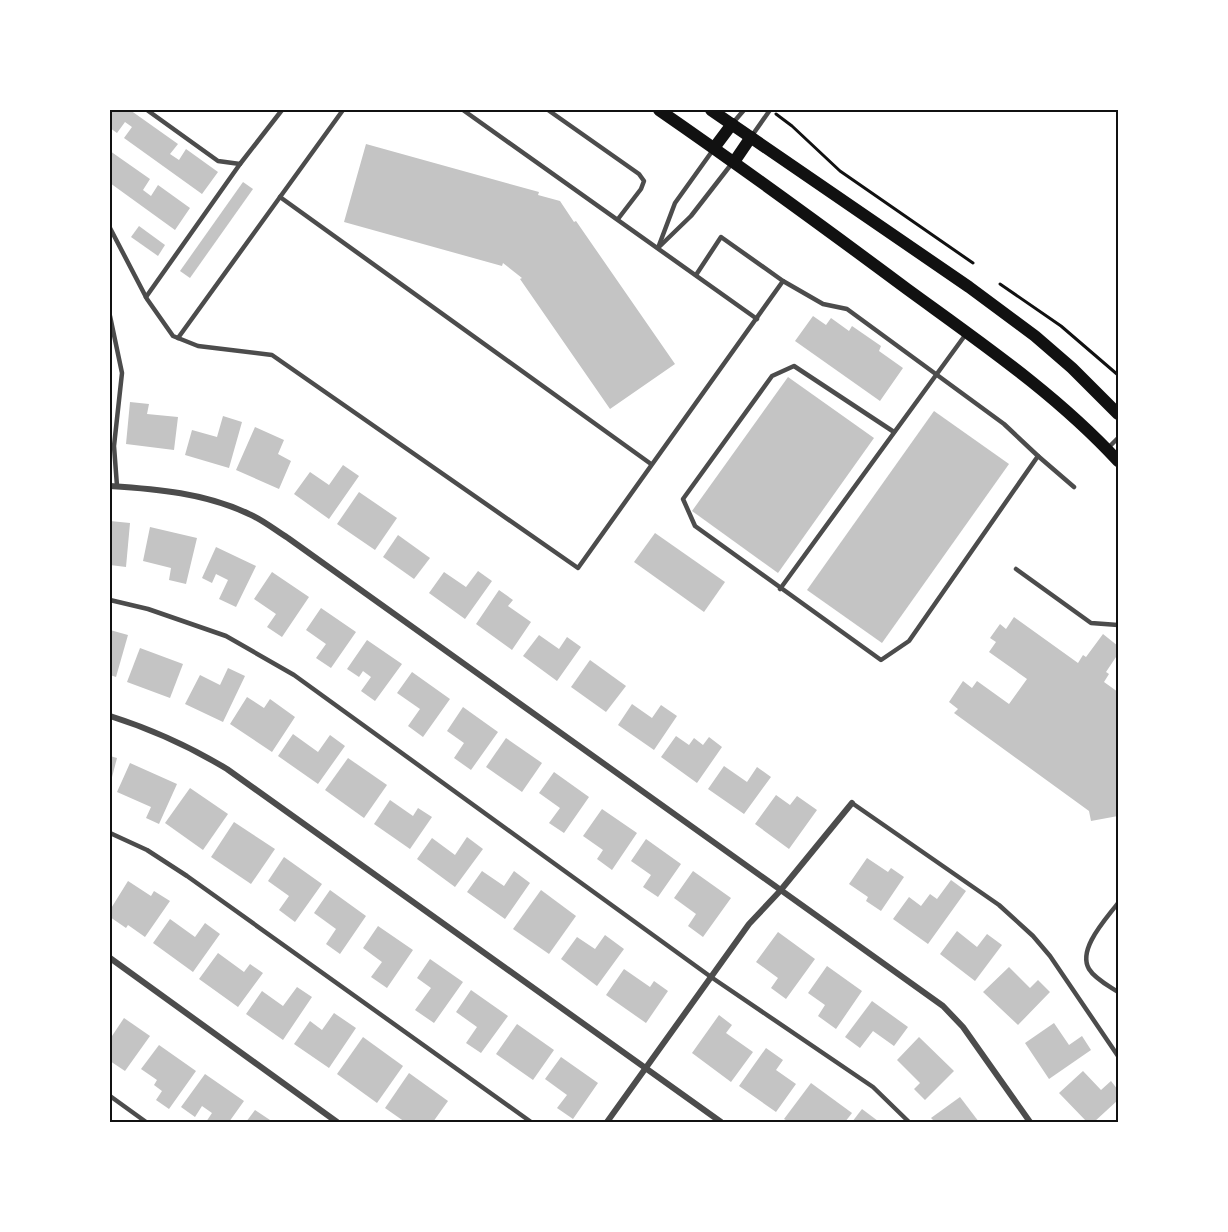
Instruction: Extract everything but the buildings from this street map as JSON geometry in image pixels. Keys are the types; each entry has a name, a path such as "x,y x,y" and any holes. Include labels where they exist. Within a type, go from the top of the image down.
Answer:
{"main road":[{"path":"659,110 734,162 1022,373 1072,414 1119,462"},
{"path":"711,110 969,287 1035,336 1119,414"},
{"path":"714,148 732,124"},
{"path":"734,162 751,136"}],"street":[{"path":"113,486 162,490 206,498 250,514 288,538 944,1006 963,1027 1030,1122"},
{"path":"110,716 169,738 199,752 226,769 721,1122"},
{"path":"607,1122 749,924 780,891 852,803"},
{"path":"110,958 337,1122"}],"lane":[{"path":"147,110 218,161 240,164"},
{"path":"146,297 240,164 282,110"},
{"path":"178,338 344,110"},
{"path":"463,110 757,319"},
{"path":"548,110 639,174 644,181 641,189 618,219"},
{"path":"732,124 744,110"},
{"path":"751,136 770,110"},
{"path":"658,248 675,203 714,148"},
{"path":"658,248 690,216 734,162"},
{"path":"280,197 651,464"},
{"path":"110,228 146,297 172,336 198,346 272,355 578,568 783,281"},
{"path":"696,275 721,237 783,281 823,304 847,309 1004,424 1074,487"},
{"path":"110,316 122,373 114,446 113,486"},
{"path":"780,589 967,332"},
{"path":"894,432 794,366 772,376 682,499 694,526 881,660 909,641 1038,456"},
{"path":"1107,449 1119,438"},
{"path":"1016,569 1091,623 1119,625"},
{"path":"110,600 148,609 226,636 294,675 711,977 873,1087 909,1122"},
{"path":"852,803 999,905 1033,936 1050,956 1119,1056"},
{"path":"110,833 147,850 232,907 531,1122"},
{"path":"1119,903 1091,940 1086,954 1088,968 1096,977 1119,992"},
{"path":"110,1096 146,1122"}],"path":[{"path":"776,114 840,171 973,263"},
{"path":"1000,284 1061,327 1119,375"}]}
